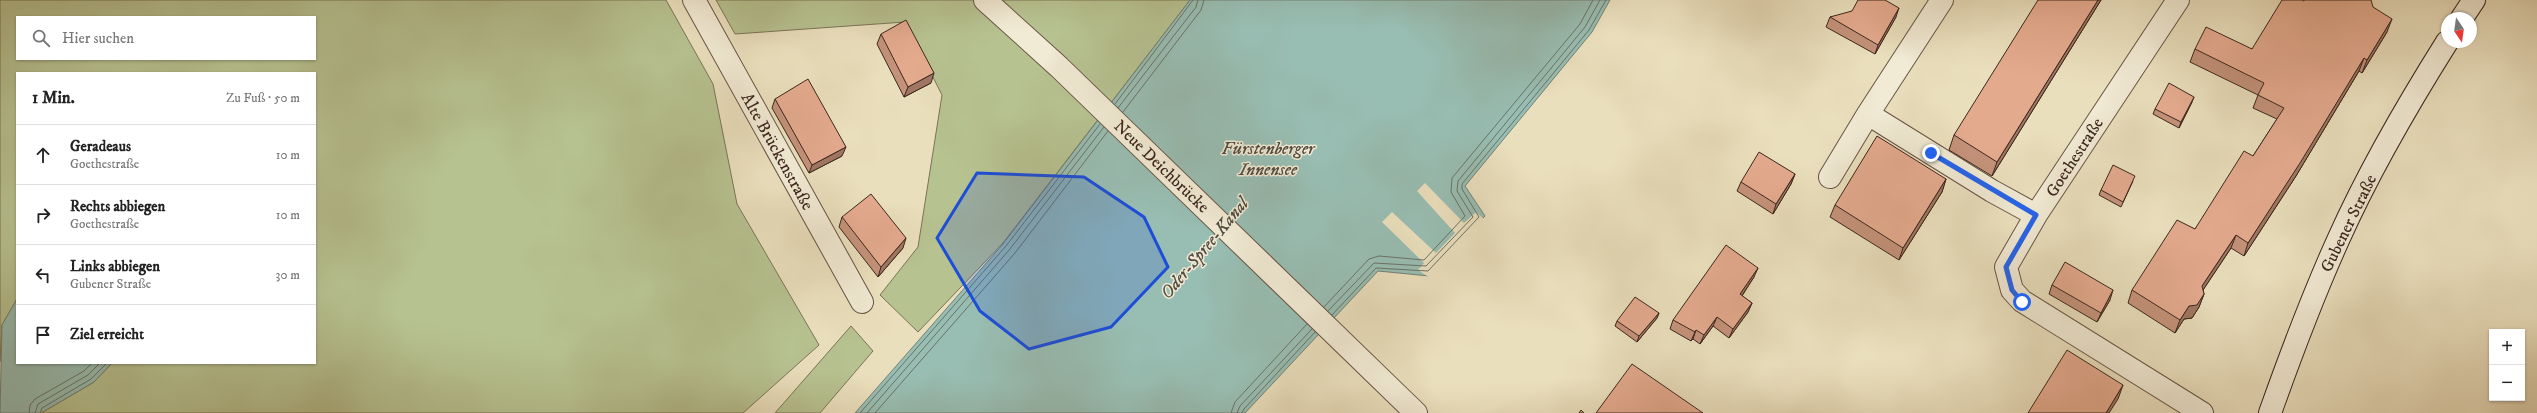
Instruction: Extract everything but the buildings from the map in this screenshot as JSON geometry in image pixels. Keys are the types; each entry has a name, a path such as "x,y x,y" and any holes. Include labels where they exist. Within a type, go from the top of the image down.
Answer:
{"street":[{"name":"Alte Brückenstraße","path":"694,0 862,302"},
{"name":"Neue Deichbrücke","path":"985,0 1059,68 1416,413"},
{"path":"1830,177 1868,114 1942,0"},
{"name":"Goethestraße","path":"2178,0 2036,215 2006,267 2012,290 2022,302 2202,413"},
{"path":"2466,12 2474,0"},
{"name":"Gubener Straße","path":"2270,413 2307,310 2339,237 2374,169 2444,48"},
{"path":"1868,114 1992,191 2036,215"}],"highlighted area":[{"path":"977,173 1084,177 1144,217 1168,267 1111,327 1029,349 980,311 937,238"}],"green space":[{"path":"0,0 666,0 713,84 737,204 819,345 743,413 41,413 94,382 111,364 316,364 316,72 16,72 16,301 2,325 0,362"},
{"path":"716,0 1190,0 1003,243 918,332 880,295 918,247 942,95 905,22 735,34"},
{"path":"851,326 873,351 820,413 775,413"}],"water":[{"name":"Fürstenberger Innensee","path":"1190,0 1610,0 1592,32 1465,186 1485,216 1429,276 1378,271 1245,413 855,413 1003,244"},
{"path":"16,301 16,364 111,364 94,382 41,413 0,413 2,325"}],"pier":[{"path":"1425,183 1464,223 1476,212 1485,220 1430,278 1418,270 1424,263 1382,222 1392,212 1436,253 1455,233 1417,191"}],"route":[{"path":"1931,153 1992,191 2036,215 2006,267 2012,290 2022,302"}],"water label":[{"name":"Oder-Spree-Kanal","path":"1204,248"}]}
